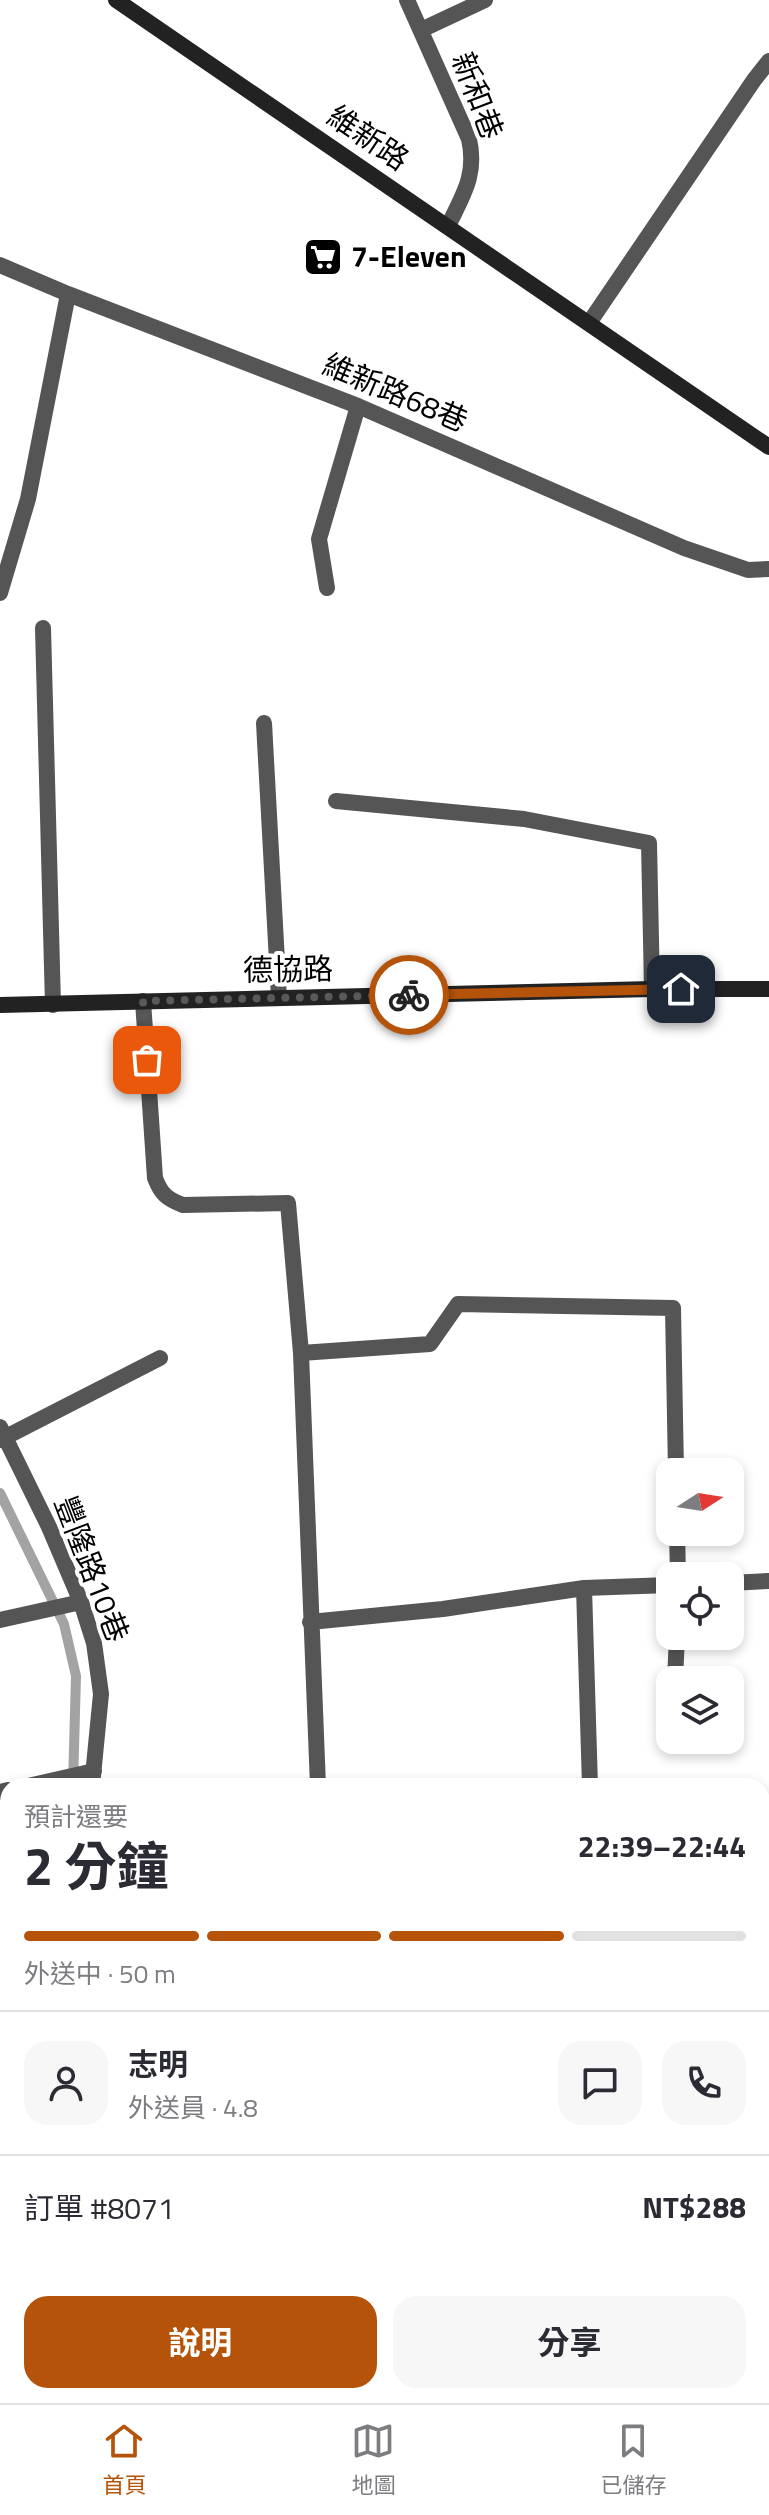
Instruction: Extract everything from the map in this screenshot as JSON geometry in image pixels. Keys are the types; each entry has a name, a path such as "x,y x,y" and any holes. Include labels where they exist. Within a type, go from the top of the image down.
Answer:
{"street":[{"name":"維新路","path":"116,0 769,447"},
{"name":"新和巷","path":"407,0 469,139 473,157 470,180 448,226"},
{"name":"新和巷","path":"421,30 485,0"},
{"path":"589,323 769,61"},
{"name":"維新路68巷","path":"0,265 358,406 684,548 748,570 769,569"},
{"path":"0,593 28,499 68,294"},
{"path":"327,588 319,539 358,406"},
{"path":"43,628 53,1005"},
{"path":"264,723 279,998"},
{"path":"336,801 524,819 649,843 652,989"},
{"name":"德協路","path":"0,1005 652,989 769,989"},
{"path":"143,1001 155,1178 160,1193 183,1205 288,1203 301,1353 318,1778"},
{"path":"301,1353 430,1344 458,1304 673,1308 676,1458"},
{"path":"2,1435 160,1358"},
{"name":"豐隆路10巷","path":"2,1435 49,1527 81,1602 94,1643 101,1694 93,1778"},
{"path":"744,1582 769,1581"},
{"path":"310,1622 443,1609 584,1588 656,1585"},
{"path":"584,1588 590,1778"},
{"path":"0,1620 81,1602"}],"waterway":[{"path":"0,1493 64,1624 76,1676 73,1778"}],"way so far":[{"path":"147,1060 143,1001 409,995"}],"place":[{"name":"7-Eleven","path":"323,257"}],"route":[{"path":"409,995 681,989"}]}
